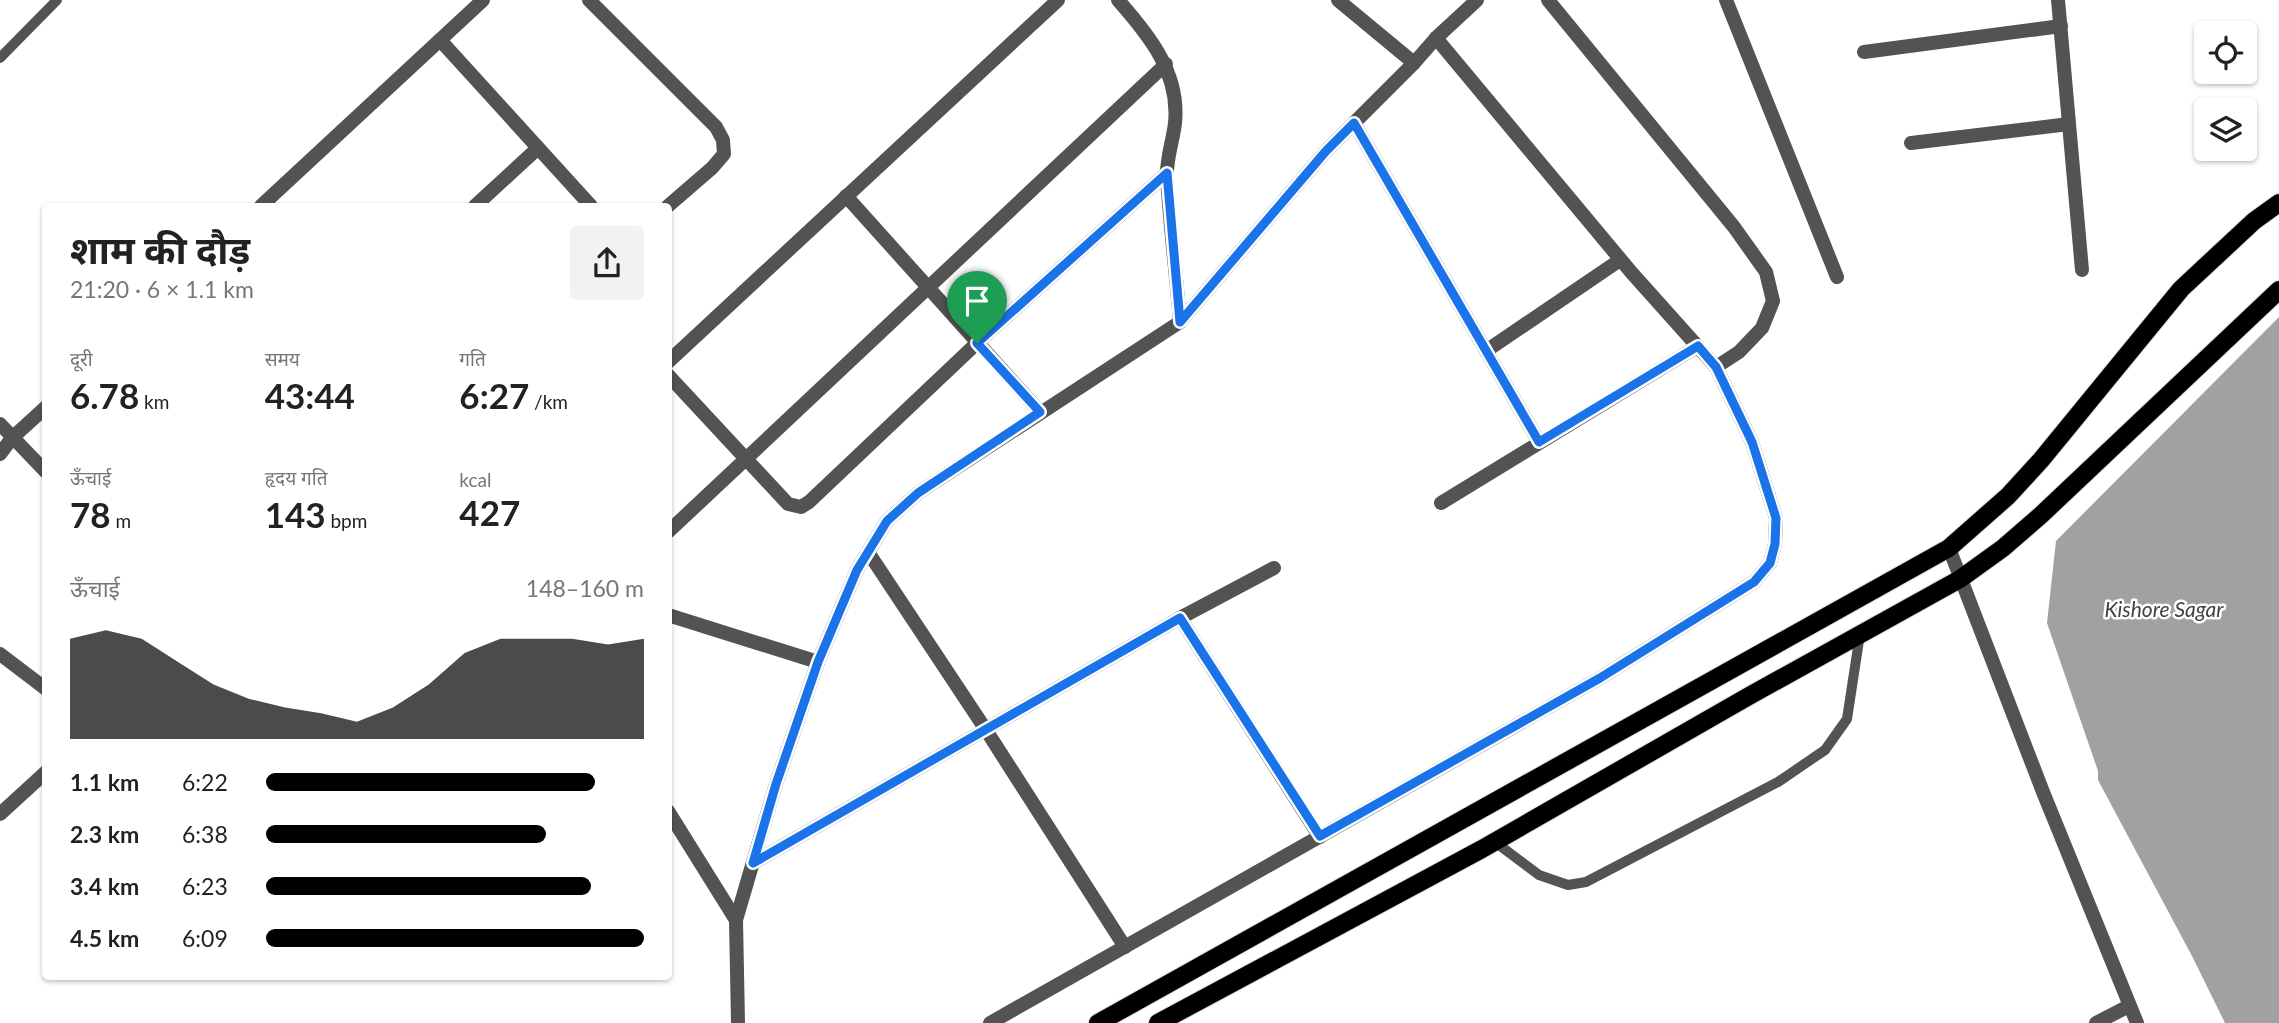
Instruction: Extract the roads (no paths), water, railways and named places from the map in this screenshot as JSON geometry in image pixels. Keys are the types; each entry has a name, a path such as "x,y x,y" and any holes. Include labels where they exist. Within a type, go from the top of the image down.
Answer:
{"main road":[{"path":"1098,1023 1949,548 2008,496 2181,289 2254,221 2279,204"},
{"path":"1157,1023 1495,842 1960,579 2003,548 2041,515 2279,290"}],"street":[{"path":"264,203 483,0"},
{"path":"589,0 716,127 723,139 724,154 671,203"},
{"path":"672,358 1058,0"},
{"path":"1118,0 1142,27 1166,64 1173,93 1175,121 1167,173 1180,322"},
{"path":"1338,0 1414,63"},
{"path":"738,1023 736,920 776,784 818,662 857,570 887,521 918,493 1180,322 1326,151 1477,0"},
{"path":"1548,0 1734,227 1766,272 1773,301 1762,328 1739,352 1716,367"},
{"path":"1726,0 1837,277"},
{"path":"2058,0 2082,270"},
{"path":"1864,52 2061,26"},
{"path":"990,1023 1600,678 1754,582 1770,563 1775,544 1776,518 1752,442 1716,367 1620,260 1437,38"},
{"path":"440,40 588,203"},
{"path":"672,528 747,461 1166,64"},
{"path":"1354,123 1539,442"},
{"path":"1910,143 2069,124"},
{"path":"478,203 538,148"},
{"path":"672,378 788,504 801,507 977,343 1167,173"},
{"path":"846,196 1040,412"},
{"path":"1486,351 1620,260"},
{"path":"1441,503 1698,346"},
{"path":"0,454 12,438 42,411"},
{"path":"0,425 42,468"},
{"path":"1949,548 2137,1023"},
{"path":"868,552 1125,947"},
{"path":"753,863 1180,618 1274,568"},
{"path":"672,616 818,662"},
{"path":"1180,618 1320,836"},
{"path":"0,654 42,685"},
{"path":"0,814 42,776"},
{"path":"672,817 736,920"},
{"path":"2096,1023 2129,1006"}],"lane":[{"path":"0,58 57,0"},
{"path":"1495,842 1539,875 1568,885 1586,881 1778,782 1825,750 1847,719 1860,634"}],"water":[{"name":"Kishore Sagar","path":"2279,317 2279,1023 2225,1023 2098,780 2098,771 2047,623 2056,541"}]}
